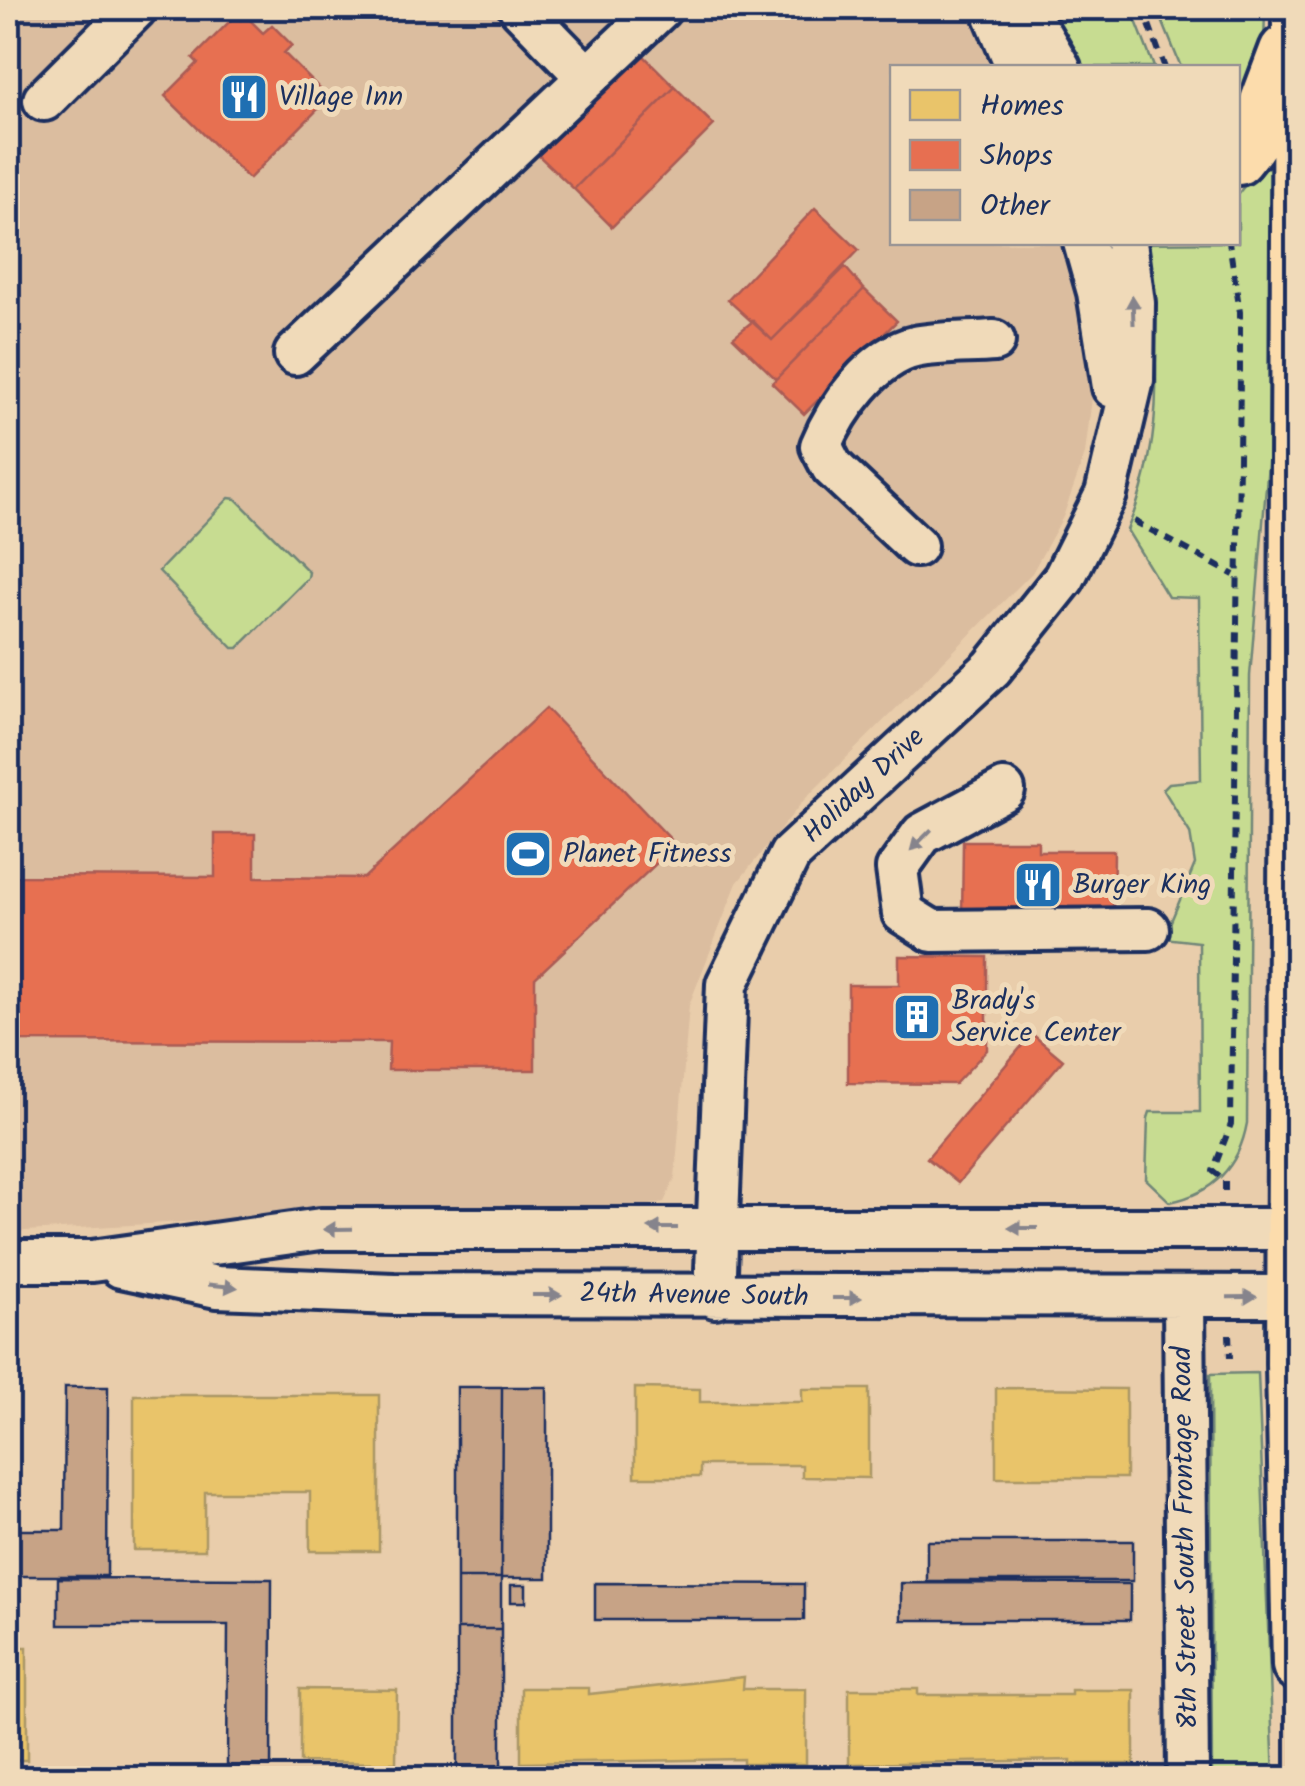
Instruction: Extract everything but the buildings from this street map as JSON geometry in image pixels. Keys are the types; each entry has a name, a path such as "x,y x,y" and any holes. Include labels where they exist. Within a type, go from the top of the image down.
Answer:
{"main road":[{"path":"1240,157 1250,144 1297,15"},
{"path":"1297,15 1298,1665"}],"street":[{"path":"44,100 136,8"},
{"path":"520,8 588,77"},
{"path":"295,354 661,8"},
{"path":"992,8 1017,65"},
{"path":"1025,8 1058,65"},
{"name":"Holiday Drive","path":"1085,245 1109,351 1119,440"},
{"name":"Holiday Drive","path":"715,1298 726,984 790,855 992,668 1064,578 1106,494 1134,380 1134,303 1126,245"},
{"path":"916,546 832,467 821,446 833,417 888,358 914,347 994,341"},
{"path":"1004,790 922,834 897,869 903,913 932,932 1148,929"},
{"path":"421,1229 421,1294"},
{"name":"24th Avenue South","path":"8,1261 92,1261 322,1230 1296,1230"},
{"name":"24th Avenue South","path":"92,1261 217,1287 421,1294 715,1298 1295,1296"},
{"name":"8th Street South Frontage Road","path":"1184,1298 1188,1778"}],"path":[{"path":"1143,8 1164,65"},
{"path":"1224,1180 1214,1171 1231,1124 1234,575 1240,312 1229,245"},
{"path":"1106,494 1136,522 1234,575"},
{"path":"1230,1358 1244,1361"}],"shaded area":[{"path":"8,8 968,8 1002,65 890,65 890,245 1068,245 1094,382 1085,454 1063,517 1032,573 804,800 737,883 689,1005 675,1178 664,1202 634,1208 340,1213 8,1232"}],"green space":[{"path":"1044,8 1131,8 1153,65 1078,65"},
{"path":"1157,8 1265,8 1264,50 1240,118 1240,65 1180,65"},
{"path":"1268,157 1275,158 1271,428 1250,676 1247,1123 1238,1153 1222,1176 1199,1192 1170,1202 1146,1179 1148,1118 1150,1112 1200,1112 1199,942 1164,938 1195,864 1190,833 1163,789 1169,783 1201,780 1199,598 1168,597 1127,530 1149,459 1156,388 1152,315 1138,245 1240,245 1240,192"},
{"path":"229,498 236,499 309,572 308,578 238,648 233,648 159,571"},
{"path":"1258,1373 1274,1778 1212,1778 1210,1374"}],"place":[{"name":"Village Inn","path":"244,97"},
{"name":"Planet Fitness","path":"528,854"},
{"name":"Burger King","path":"1038,885"},
{"name":"Brady's Service Center","path":"917,1017"}]}
